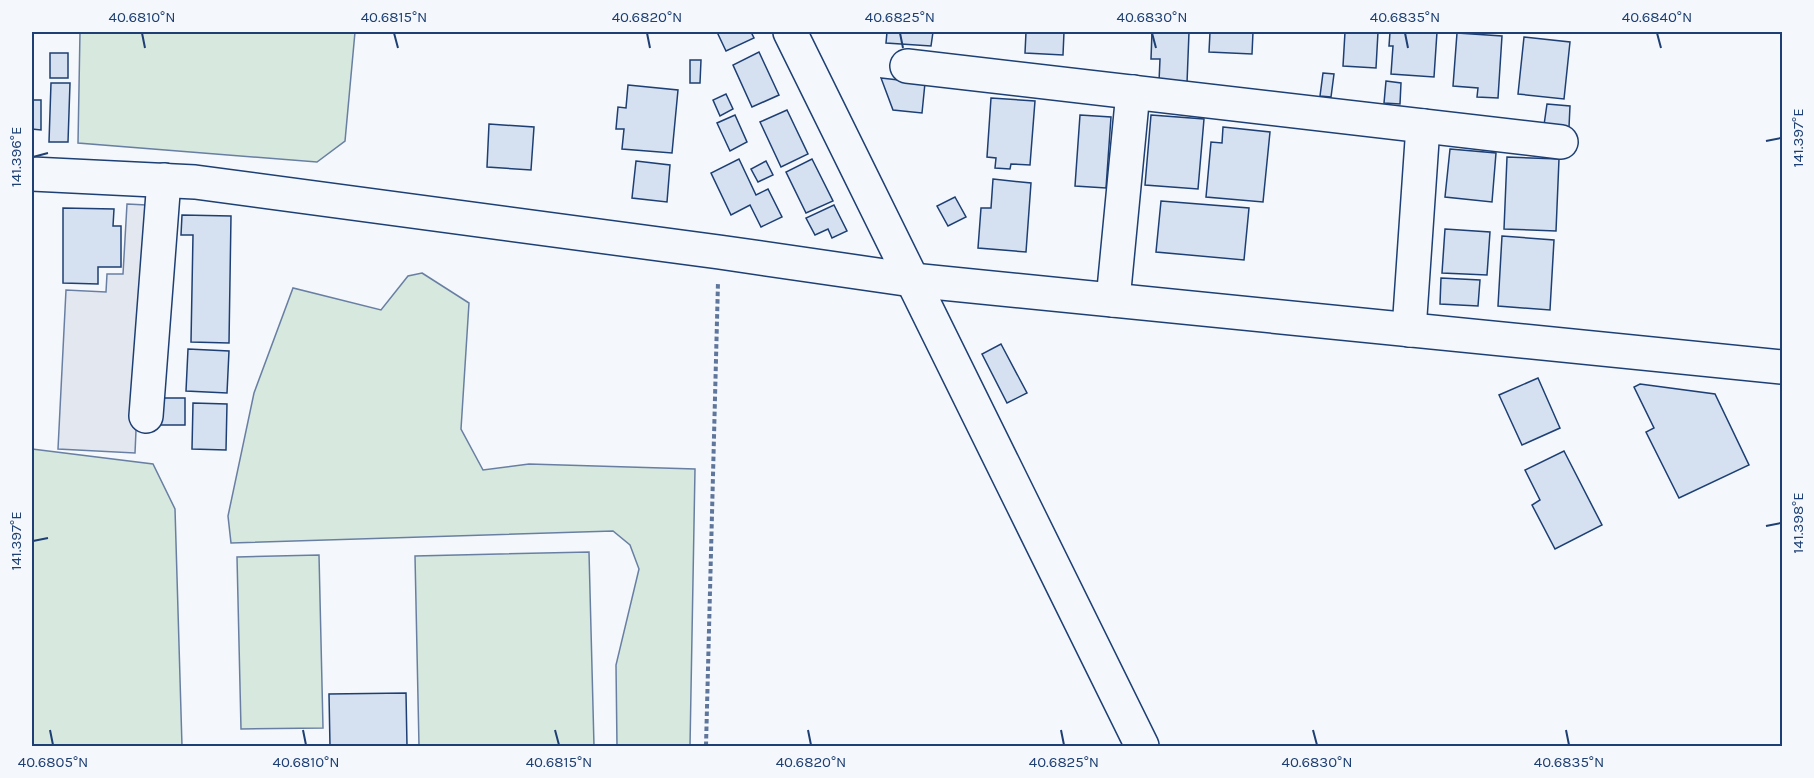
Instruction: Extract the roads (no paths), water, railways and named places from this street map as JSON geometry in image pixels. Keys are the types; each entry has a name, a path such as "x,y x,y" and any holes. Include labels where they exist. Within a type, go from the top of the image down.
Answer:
{"street":[{"path":"790,32 1142,747"},
{"path":"907,66 1561,142"},
{"path":"1113,300 1133,92"},
{"path":"1409,330 1423,126"},
{"path":"32,174 195,182 912,280 1782,367"},
{"path":"146,416 164,180"}]}
